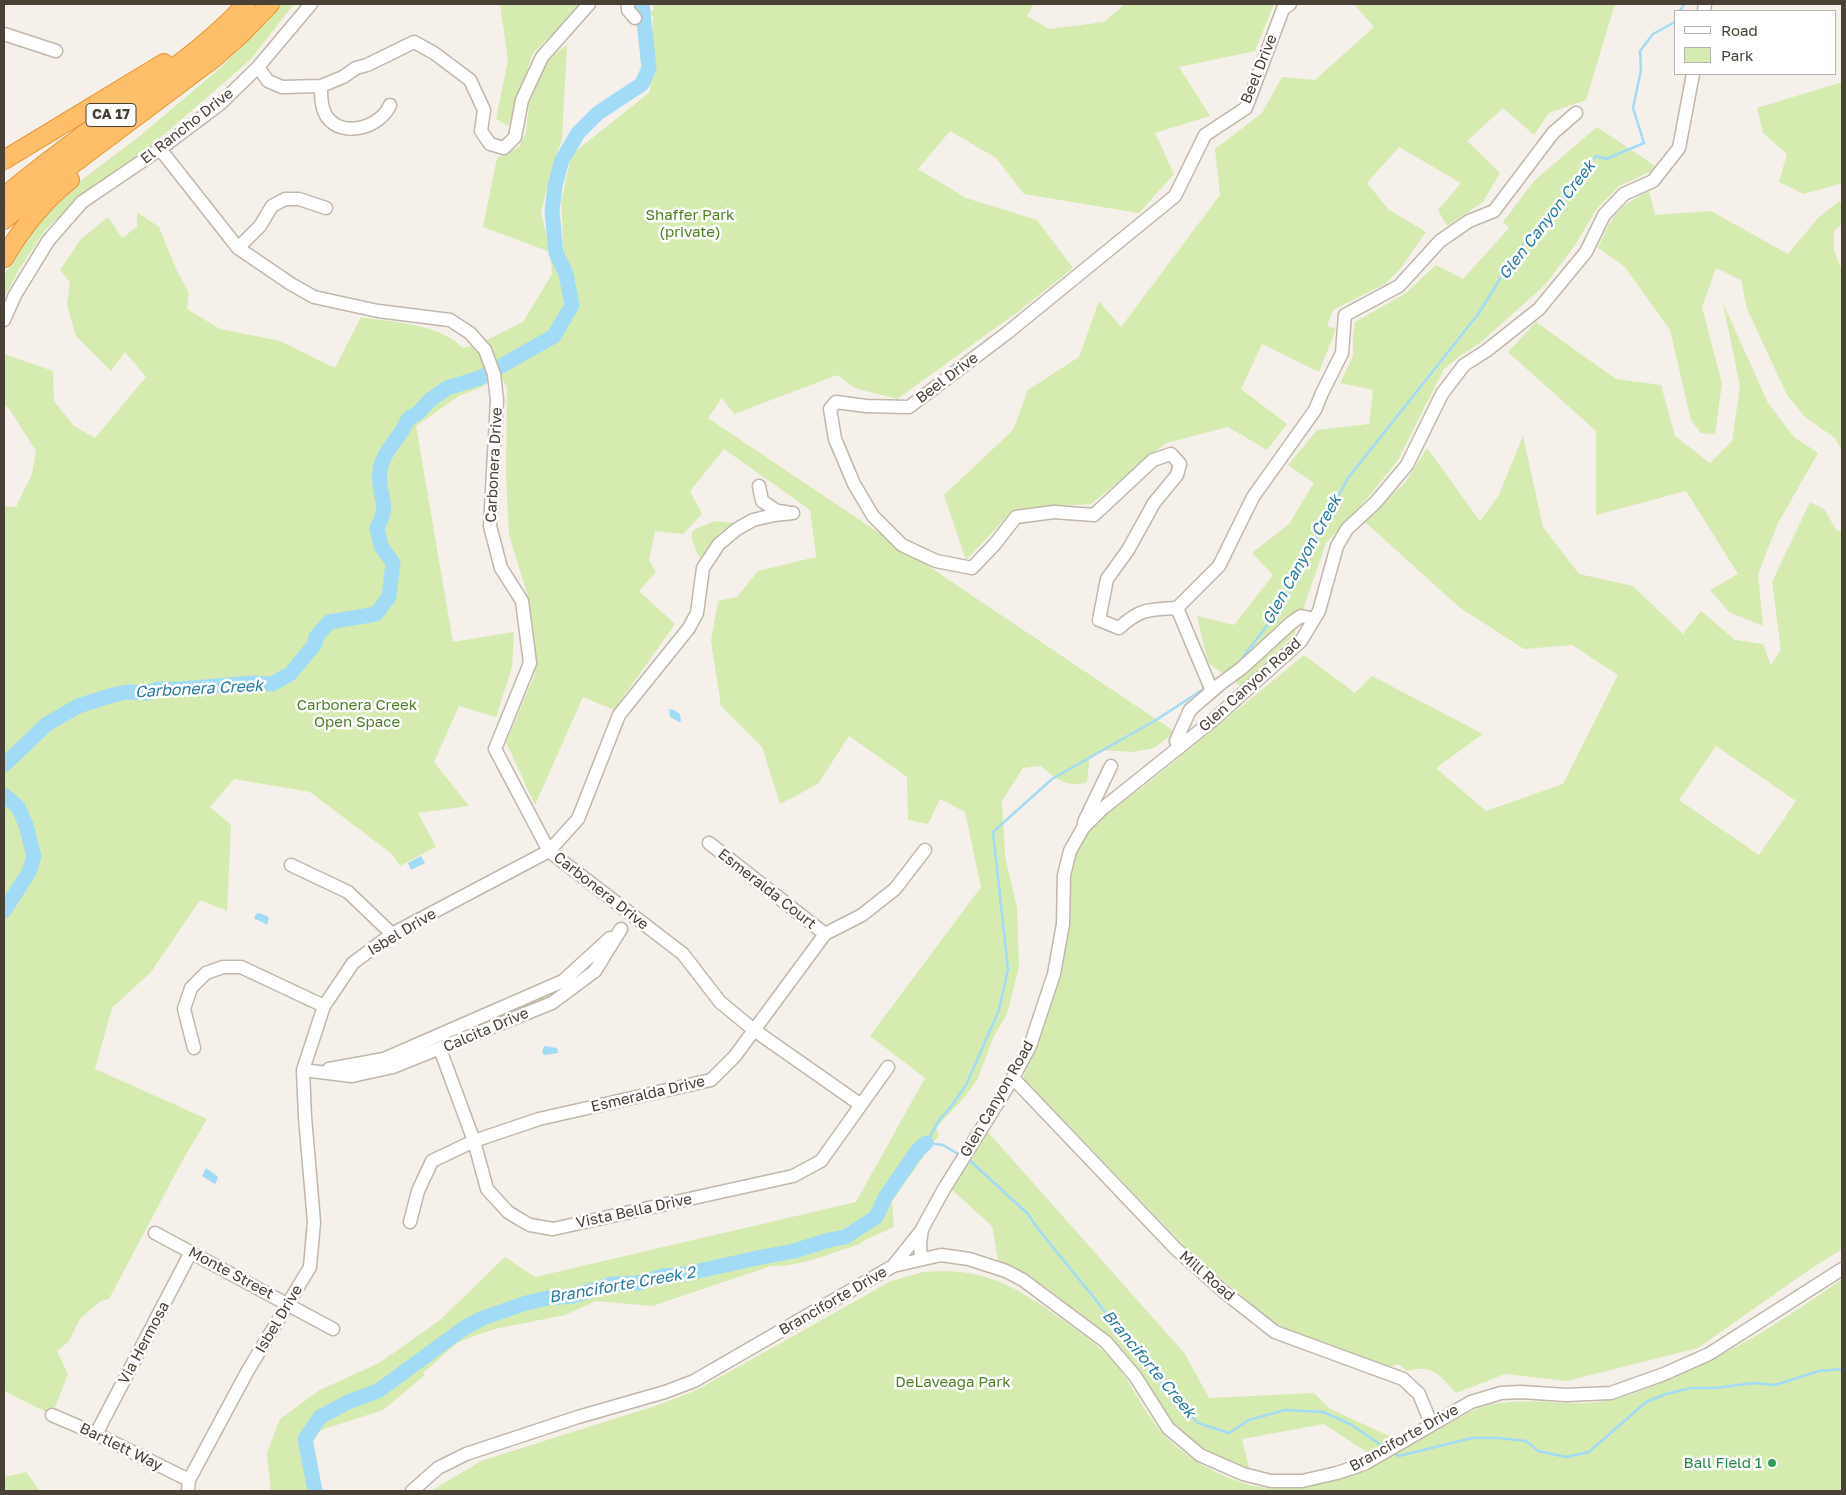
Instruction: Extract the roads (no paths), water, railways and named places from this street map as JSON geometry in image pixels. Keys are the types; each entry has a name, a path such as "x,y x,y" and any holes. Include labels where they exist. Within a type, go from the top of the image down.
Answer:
{"highway":[{"name":"CA 17","path":"4,197 190,55 218,32 246,4"},
{"name":"CA 17","path":"4,220 32,195 228,47 270,4"},
{"path":"4,160 218,32"},
{"path":"4,258 42,205 116,142 157,101"}],"street":[{"name":"El Rancho Drive","path":"4,320 20,287 48,240 82,202 160,149 220,104 258,68 311,4"},
{"path":"258,68 268,81 282,87 321,86 414,42 434,53 470,80 484,110 481,130 490,144 504,148 516,136 522,100 542,57 589,4"},
{"path":"628,4 628,10 635,18"},
{"name":"Beel Drive","path":"1177,608 1145,610 1130,618 1118,628 1099,620 1107,579 1128,550 1154,503 1177,475 1180,464 1171,454 1154,460 1094,515 1054,512 1016,517 995,544 972,568 936,561 902,545 873,516 854,484 835,440 830,409 836,402 866,406 908,407 1007,333 1175,196 1205,135 1246,108 1283,9 1290,4"},
{"path":"4,34 56,51"},
{"name":"Glen Canyon Road","path":"922,1258 920,1244 922,1229 944,1189 1013,1078 1030,1046 1054,974 1062,924 1064,875 1070,851 1083,828 1102,809 1212,721 1301,641 1319,610 1338,546 1347,530 1376,502 1406,465 1442,394 1464,365 1539,309 1586,252 1604,215 1624,194 1653,181 1679,148 1693,75"},
{"path":"321,86 322,105 328,118 346,129 359,129 378,120 387,113 390,105"},
{"path":"1213,686 1177,608 1219,566 1253,497 1316,410 1322,393 1342,353 1345,314 1399,286 1440,242 1468,221 1494,210 1553,133 1576,113"},
{"name":"Carbonera Drive","path":"160,149 238,248 291,284 314,297 378,311 450,320 470,333 485,350 494,374 497,400 490,526 501,568 522,600 530,664 495,749 549,851 683,954 720,1002 754,1030 861,1105"},
{"path":"238,248 260,226 272,206 285,199 300,199 326,208"},
{"name":"Isbel Drive","path":"189,1485 247,1372 310,1267 314,1222 305,1117 304,1070 324,1006 353,963 392,934 549,851 578,818 619,716 690,628 697,613 703,568 719,544 737,529 752,520"},
{"path":"1178,748 1176,741 1190,710 1213,686 1242,667 1301,616 1314,620"},
{"path":"1070,851 1111,766"},
{"name":"Esmeralda Court","path":"709,843 825,934"},
{"name":"Esmeralda Drive","path":"410,1222 418,1191 432,1161 474,1141 539,1119 711,1080 735,1056 825,934 862,915 895,889 925,850"},
{"path":"291,865 348,892 392,934"},
{"name":"Calcita Drive","path":"319,1071 384,1059 562,981 634,916"},
{"name":"Calcita Drive","path":"304,1070 352,1076 393,1067 552,1003 595,971 621,929"},
{"path":"194,1048 184,1009 191,988 206,973 223,967 241,967 324,1006"},
{"name":"Vista Bella Drive","path":"440,1049 474,1141 487,1189 508,1212 530,1225 553,1229 793,1176 821,1161 888,1067"},
{"name":"Mill Road","path":"1013,1078 1176,1249 1223,1291 1275,1332 1402,1380 1419,1394 1431,1424"},
{"path":"922,1229 925,1241 941,1255"},
{"path":"893,1266 922,1229"},
{"name":"Monte Street","path":"155,1233 333,1329"},
{"name":"Via Hermosa","path":"96,1434 191,1252"},
{"name":"Branciforte Drive","path":"412,1491 438,1468 466,1454 578,1417 665,1392 694,1381 893,1266 941,1255 969,1259 1006,1271 1040,1291 1106,1342 1135,1376 1168,1428 1200,1455 1243,1474 1271,1481 1302,1481 1337,1473 1364,1464 1472,1402 1501,1393 1521,1392 1566,1395 1611,1393 1664,1374 1709,1354 1842,1269"},
{"name":"Bartlett Way","path":"52,1415 96,1434 189,1485"}],"water":[{"path":"669,709 680,714 681,721 679,722 670,717"},
{"path":"421,856 425,863 411,870 408,863"},
{"path":"259,913 269,917 267,925 254,919 256,914"},
{"path":"544,1046 557,1048 558,1053 545,1055 542,1053"},
{"path":"206,1168 217,1176 215,1184 202,1176"}],"waterway":[{"name":"Carbonera Creek","path":"4,765 47,724 78,706 127,692 147,693 157,689 181,689 251,683 272,684 290,674 315,644 316,637 329,622 376,614 389,597 393,563 381,546 377,528 383,511 379,479 381,464 408,419 418,413 430,400 447,388 480,378 554,336 572,305 566,274 556,253 552,211 555,186 562,160 578,133 598,113 642,84 649,68 642,4"},
{"name":"Glen Canyon Creek","path":"1681,10 1684,4"},
{"name":"Glen Canyon Creek","path":"1236,666 1276,614 1348,478 1479,313 1514,256 1596,156 1606,159 1644,143 1633,108 1641,70 1640,51 1653,34 1674,23"},
{"name":"Glen Canyon Creek","path":"960,1155 943,1145 926,1143 940,1119 966,1085 999,1010 1008,969 993,832 1052,779 1156,720 1205,688"},
{"name":"Carbonera Creek","path":"4,795 18,807 26,825 34,856 29,872 4,911"},
{"name":"Branciforte Creek 2","path":"315,1491 305,1439 320,1417 348,1402 378,1391 464,1328 483,1318 526,1303 548,1298 573,1296 612,1284 638,1283 663,1276 685,1274 794,1251 845,1237 876,1217 886,1196 918,1150 926,1143"},
{"name":"Branciforte Creek","path":"967,1158 1028,1214 1146,1366 1198,1423 1229,1433 1249,1420 1285,1410 1323,1412 1350,1424 1384,1447"},
{"name":"Branciforte Creek","path":"1393,1453 1399,1456 1472,1438 1499,1438 1526,1441 1538,1451 1566,1457 1589,1452 1646,1402 1666,1394 1691,1388 1715,1388 1754,1383 1775,1385 1819,1371 1842,1369"}],"place":[{"name":"Ball Field 1","path":"1772,1463"}],"park label":[{"name":"Shaffer Park (private)","path":"690,224"},
{"name":"Carbonera Creek Open Space","path":"357,714"},
{"name":"DeLaveaga Park","path":"953,1382"}]}
